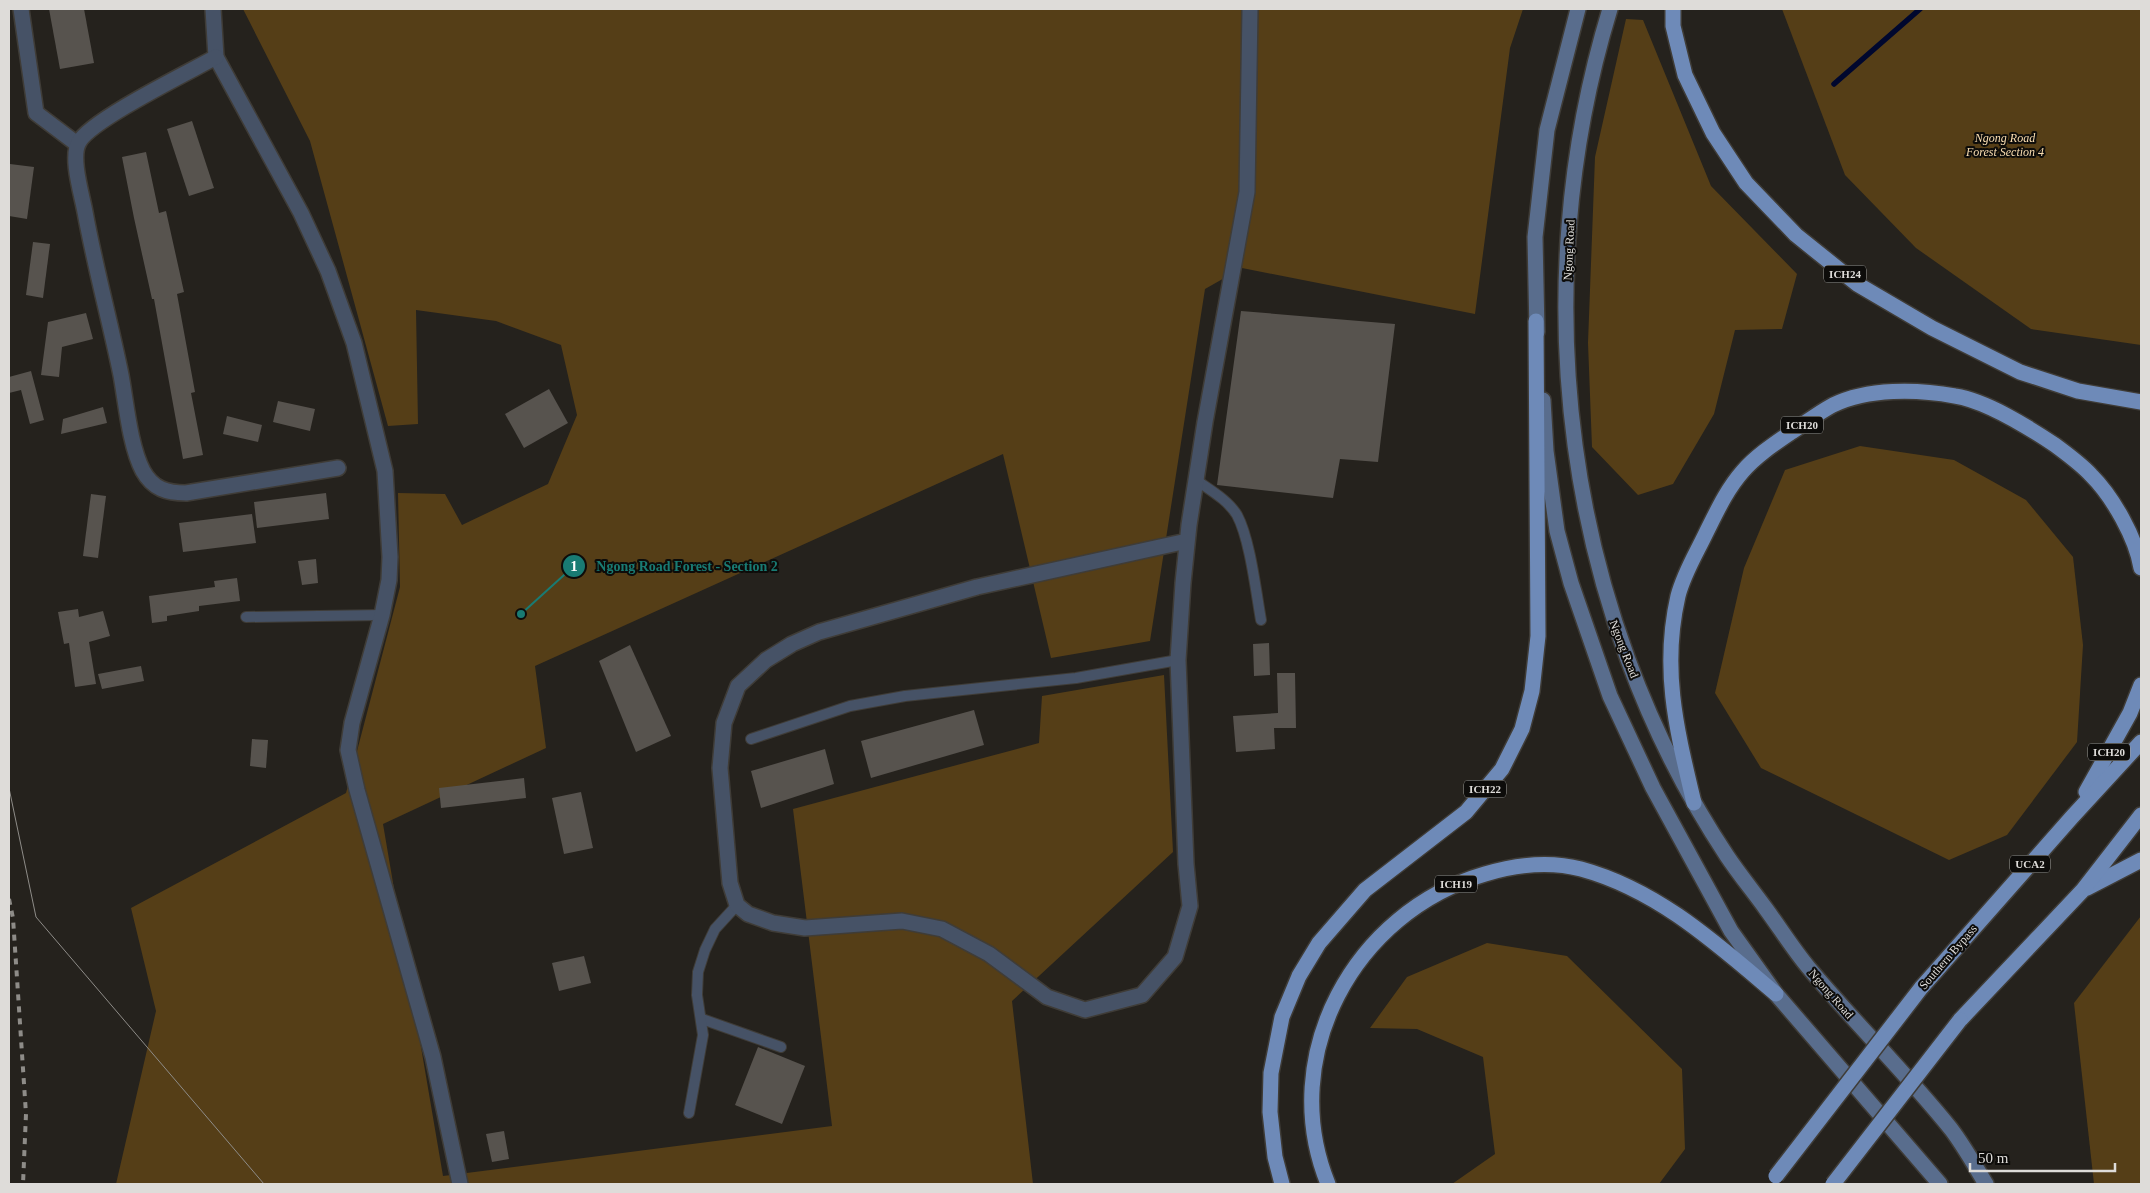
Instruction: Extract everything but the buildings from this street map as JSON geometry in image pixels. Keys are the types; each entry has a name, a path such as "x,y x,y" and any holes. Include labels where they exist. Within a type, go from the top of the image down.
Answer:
{"highway":[{"name":"ICH24","path":"1673,9 1673,26 1685,75 1713,133 1746,183 1796,235 1857,284 1932,328 2011,367 2078,391 2141,402"},
{"name":"ICH22","path":"1282,1184 1275,1157 1270,1112 1271,1073 1282,1017 1299,976 1319,943 1365,890 1466,812 1502,769 1522,728 1532,691 1538,636 1536,321"},
{"name":"ICH20","path":"1694,802 1679,739 1672,696 1670,661 1673,627 1679,594 1690,563 1722,500 1744,470 1780,440 1834,405 1878,392 1905,392 1956,396 2002,414 2035,432 2091,474 2114,503 2141,568"},
{"name":"ICH20","path":"2072,817 2116,740 2130,713 2141,685"},
{"name":"Southern Bypass","path":"1771,1182 1921,988 2141,742"},
{"path":"1833,1184 1960,1020 2082,891 2141,815"},
{"path":"2082,891 2141,860"},
{"name":"ICH19","path":"1328,1184 1314,1136 1313,1069 1329,1011 1349,976 1370,946 1396,920 1427,898 1468,878 1506,867 1540,865 1580,869 1617,882 1657,901 1698,928 1776,994"}],"main road":[{"path":"1578,9 1547,130 1535,237 1536,321 1546,451 1557,531 1571,583 1610,696 1662,805 1731,931 1776,994 1940,1184"},
{"name":"Ngong Road","path":"1610,9 1598,48 1585,107 1575,171 1568,242 1566,304 1567,376 1585,507 1612,614 1663,745 1694,802 1728,858 1806,965 1952,1131 1986,1184"}],"street":[{"path":"20,9 36,113 77,144"},
{"path":"213,9 216,57 301,213 328,271 354,343 385,471 390,557 382,615 359,692 348,750 357,790 433,1057 460,1184"},
{"path":"1187,541 976,587 820,632 792,644 766,660 738,686 724,723 720,768 730,882 737,904 748,914 773,923 805,928 902,921 942,929 989,954 1047,997 1085,1010 1142,995 1175,957 1190,906 1186,864 1178,660 1187,541 1247,192 1250,9"},
{"path":"216,57 118,111 84,134 77,144 75,161 116,349 135,450 143,470 155,487 170,493 186,493 338,468"}],"lane":[{"path":"1196,480 1224,499 1236,514 1244,531 1261,620"},
{"path":"246,617 382,615"},
{"path":"751,738 850,706 905,696 1076,678 1178,660"},
{"path":"689,1113 703,1035 697,995 698,972 705,950 715,929 737,904"},
{"path":"702,1019 781,1047"}],"green space":[{"path":"243,9 1523,9 1510,48 1475,314 1242,268 1205,289 1150,641 1051,658 1003,454 535,666 546,748 383,824 443,1176 832,1126 793,809 1039,743 1042,696 1164,675 1173,852 1012,1001 1033,1184 116,1184 156,1011 131,908 346,793 400,587 398,493 445,494 462,525 548,484 577,415 561,345 496,321 416,310 418,424 388,426 310,141"},
{"name":"Ngong Road Forest Section 4","path":"1782,9 2141,9 2141,345 2031,329 1916,248 1845,175"},
{"path":"1626,19 1643,20 1711,186 1797,274 1782,329 1735,330 1714,414 1673,484 1638,495 1592,447 1588,343 1595,157"},
{"path":"1860,446 1954,460 2026,500 2073,557 2083,645 2077,742 2007,835 1949,860 1761,768 1715,693 1744,568 1785,470"},
{"path":"2141,916 2141,1184 2094,1184 2074,1003"},
{"path":"1487,943 1567,956 1682,1069 1685,1149 1659,1184 1452,1184 1495,1154 1483,1057 1417,1029 1370,1028 1407,977"}],"waterway":[{"path":"1834,84 1920,9"}],"tram line":[{"path":"9,788 36,917 264,1184"}],"railway":[{"path":"9,899 13,918 26,1114 23,1184"}],"place":[{"name":"Ngong Road Forest - Section 2","path":"521,614"}]}
